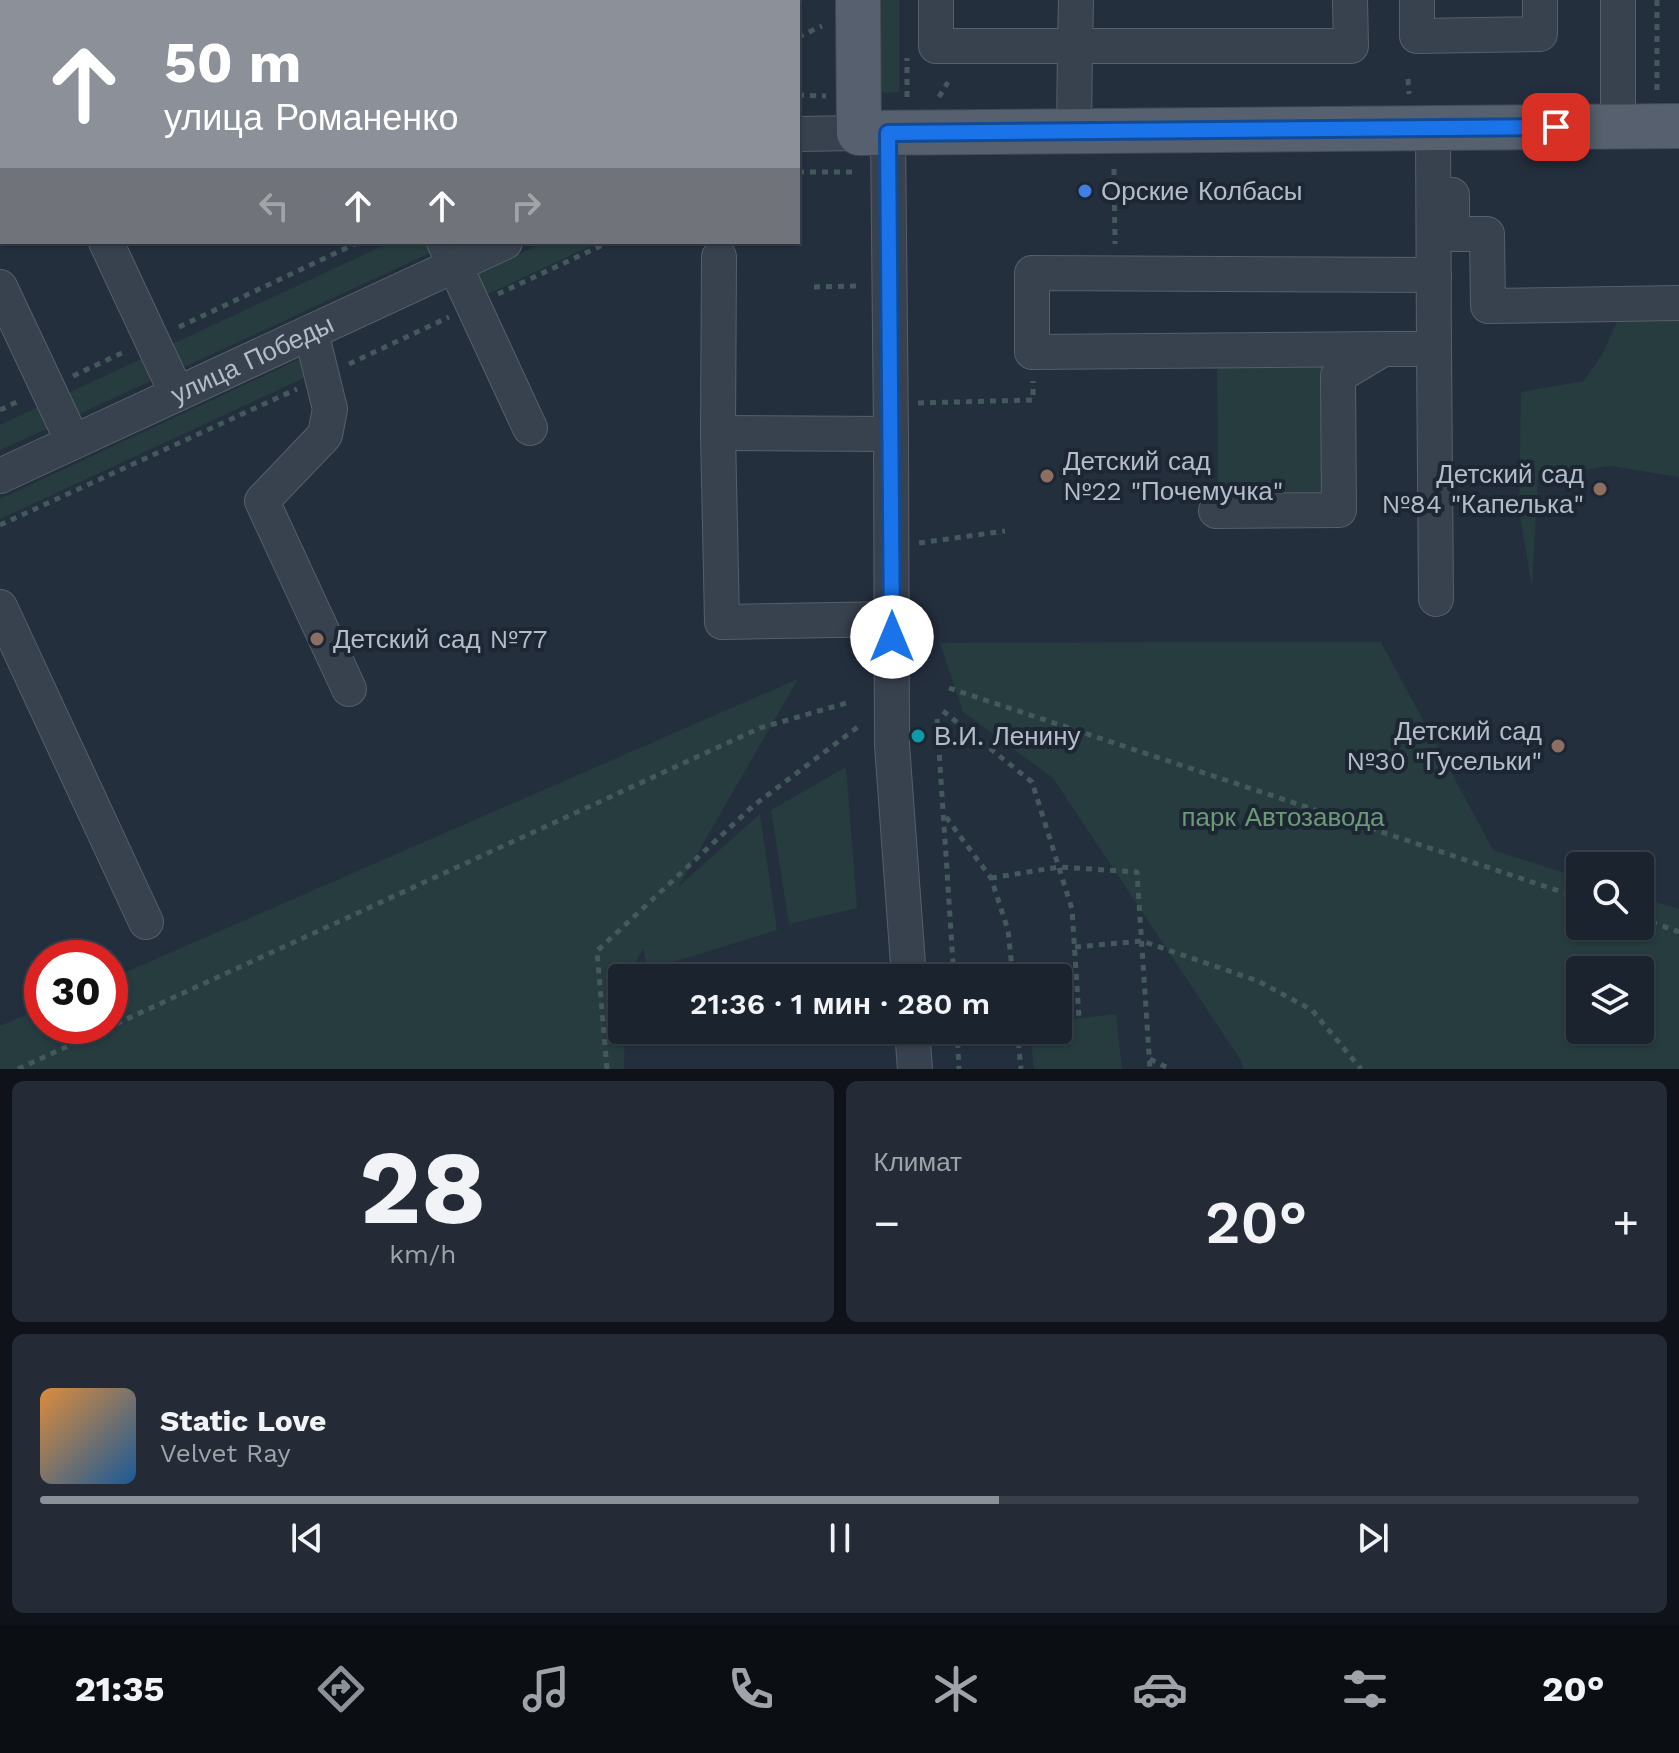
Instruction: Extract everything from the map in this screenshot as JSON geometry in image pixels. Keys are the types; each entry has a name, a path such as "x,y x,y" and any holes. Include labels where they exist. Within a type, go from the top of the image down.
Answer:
{"main road":[{"path":"844,11 873,133 1425,131 1618,126 1668,108"}],"street":[{"path":"936,0 936,46 1351,46 1350,0"},
{"path":"1074,131 1076,0"},
{"path":"1417,0 1417,36 1540,34 1540,0"},
{"path":"1618,0 1618,126"},
{"path":"1425,131 1434,275 1436,599"},
{"path":"1425,131 1452,169 1452,234 1487,234 1488,306 1679,303"},
{"path":"800,134 873,133 891,434 892,745 908,964"},
{"path":"107,244 177,394"},
{"name":"улица Победы","path":"0,476 311,332 449,254 496,244"},
{"path":"449,254 530,428"},
{"path":"719,257 718,433 722,622 892,628"},
{"path":"1434,275 1032,273 1032,352 1434,349"},
{"path":"0,287 73,442"},
{"path":"311,332 330,409 325,435 262,501 349,689"},
{"path":"1216,511 1339,510 1338,376 1383,349"},
{"path":"718,433 891,434"},
{"path":"0,607 146,922"},
{"path":"913,1044 915,1069"}],"path":[{"path":"1657,0 1668,108"},
{"path":"800,36 844,11"},
{"path":"1408,79 1425,131"},
{"path":"939,97 948,82"},
{"path":"1114,169 1116,273"},
{"path":"814,287 860,286"},
{"path":"909,404 1033,400 1032,352"},
{"path":"910,544 1005,531"},
{"path":"949,688 1566,893"},
{"path":"18,1069 760,728 850,702"},
{"path":"943,711 1032,782 1072,909 1079,1018"},
{"path":"937,719 953,964"},
{"path":"607,1069 597,951 753,806 859,726"},
{"path":"944,815 991,878 1008,930 1012,964"},
{"path":"991,878 1059,867 1137,872 1150,1069"},
{"path":"1654,923 1679,932"},
{"path":"1075,947 1142,941 1258,981 1312,1010 1361,1069"},
{"path":"958,1044 959,1069"},
{"path":"1018,1044 1021,1069"},
{"path":"1149,1058 1170,1069"}],"green space":[{"path":"873,0 899,0 899,92 883,93 876,83"},
{"path":"387,244 432,244 432,252 180,369 166,347"},
{"path":"541,244 595,244 482,297 472,276"},
{"path":"1618,319 1679,320 1679,477 1611,466 1538,477 1532,587 1519,510 1521,392 1584,381 1603,353"},
{"path":"147,356 155,379 75,416 62,396"},
{"path":"300,359 308,376 0,519 0,499"},
{"path":"1329,363 1330,501 1218,502 1217,364"},
{"path":"44,404 51,427 0,450 0,425"},
{"name":"парк Автозавода","path":"1381,642 1493,850 1566,873 1566,940 1654,940 1654,901 1679,909 1679,1069 1243,1069 1242,1062 1053,778 963,712 940,643"},
{"path":"798,679 678,887 760,814 777,930 667,964 647,964 643,949 635,964 608,964 608,1044 625,1044 624,1069 0,1069 0,1026 24,1016 24,1044 128,1044 128,971"},
{"path":"846,767 857,908 789,924 771,810"},
{"path":"1116,1014 1122,1069 1034,1069 1031,1044 1072,1044 1072,1019"}],"place":[{"name":"Орские Колбасы","path":"1085,191"},
{"name":"Детский сад №22 \"Почемучка\"","path":"1047,476"},
{"name":"Детский сад №84 \"Капелька\"","path":"1600,489"},
{"name":"Детский сад №77","path":"317,639"},
{"name":"В.И. Ленину","path":"918,736"},
{"name":"Детский сад №30 \"Гусельки\"","path":"1558,746"}],"route":[{"path":"892,637 888,133 1556,127"}]}
